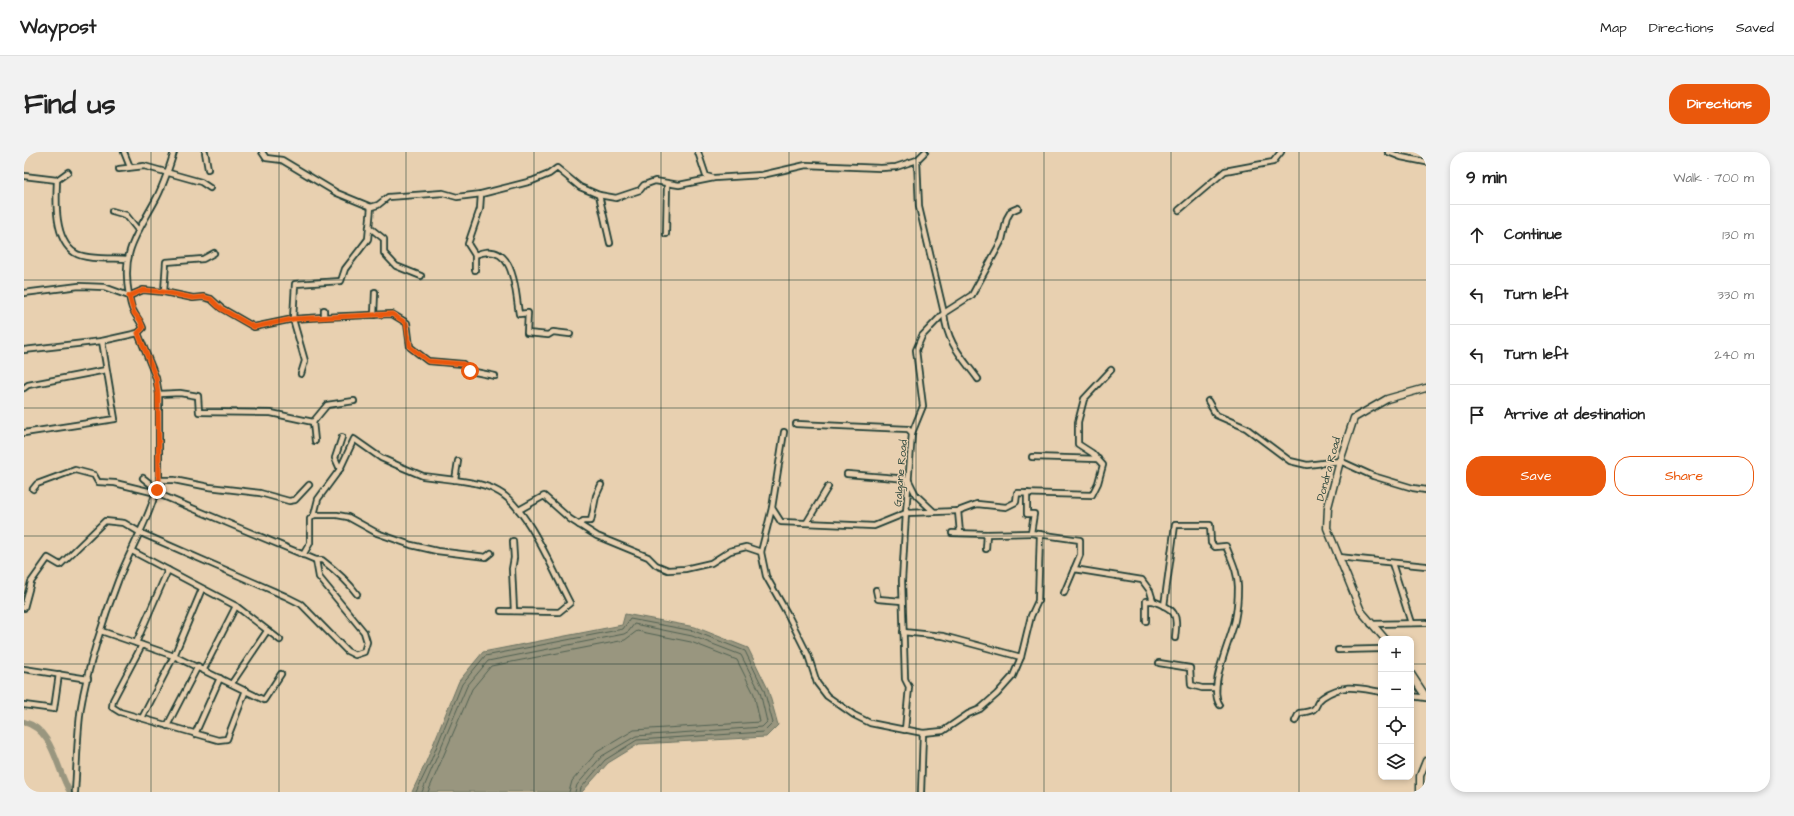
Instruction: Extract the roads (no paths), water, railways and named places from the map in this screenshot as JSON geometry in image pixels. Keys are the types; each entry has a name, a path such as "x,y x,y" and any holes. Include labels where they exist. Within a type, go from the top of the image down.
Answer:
{"street":[{"path":"124,152 130,167"},
{"path":"24,350 102,341 138,333 143,328 140,320 134,313 129,296 127,259 138,230 156,199 174,152"},
{"path":"205,152 208,169"},
{"path":"262,152 266,158 282,160 337,193 371,207 378,205 388,197 443,193 457,197 481,194 532,181 549,174 556,168 580,187 599,195 616,198 640,190 644,185 655,181 679,185 714,178 762,175 806,165 881,168 896,167 917,160 925,152"},
{"path":"698,152 706,176 714,178"},
{"path":"1179,210 1225,171 1273,162 1281,152"},
{"path":"1388,152 1401,157 1426,162"},
{"path":"917,160 919,207 944,313 945,330 953,346 978,379"},
{"path":"119,169 144,166 168,171 201,182 210,188"},
{"path":"24,176 57,180 68,172"},
{"path":"57,180 56,216 68,247 75,254 86,257 127,259"},
{"path":"666,234 667,184"},
{"path":"475,270 474,255 468,244 480,209 481,194"},
{"path":"599,195 610,243"},
{"path":"302,374 305,361 293,319 295,284 341,281 345,269 368,239 371,207"},
{"name":"Galgane Road","path":"905,730 909,687 905,679 902,601 906,513 912,433 923,406 916,350 922,336 944,313 972,295 1002,240 1007,218 1011,212 1018,208"},
{"path":"112,211 126,215 138,230"},
{"path":"369,226 384,239 384,253 396,266 421,276"},
{"path":"474,255 482,252 498,254 507,260 513,275 519,314 528,313 527,333 548,335 553,332 570,334"},
{"path":"164,292 166,262 203,259 214,253"},
{"path":"24,294 79,286 104,287 129,296 143,290 164,292 193,298 203,297 211,299 220,308 254,327 293,319 392,314 406,323 410,347 428,361 463,364 470,371 495,376"},
{"path":"374,314 375,292"},
{"path":"324,310 324,317"},
{"path":"75,790 81,707 101,631 118,581 141,532 159,480 158,394 156,378 138,333"},
{"path":"24,433 114,419 102,341"},
{"path":"24,388 28,385 106,370"},
{"path":"772,508 780,522 874,526 906,513 958,511 977,504 1006,507 1016,502 1017,493 1092,494 1098,483 1103,465 1092,453 1078,444 1078,422 1084,399 1110,370"},
{"name":"Dondra Road","path":"1382,636 1361,611 1338,557 1327,528 1328,507 1340,461 1354,418 1387,398 1426,388"},
{"path":"158,394 180,393 198,396 199,412 271,413 313,422"},
{"path":"1208,400 1216,415 1246,428 1290,461 1307,465 1340,461 1373,476 1412,488 1426,490"},
{"path":"315,441 313,422 327,404 354,402"},
{"path":"796,424 908,429 912,433"},
{"path":"784,432 772,508 761,552 766,576 808,655 817,683 826,696 854,715 870,723 923,733 943,731 968,714 980,709 997,694 1013,676 1021,657 1031,616 1038,601 1040,534"},
{"path":"340,469 335,458 342,437"},
{"path":"303,555 310,543 310,519 314,515 318,499 340,469 354,439 381,458 423,476 480,484 500,492 519,510 524,516 570,603 560,612 501,611"},
{"path":"1032,457 1098,459"},
{"path":"455,480 458,461"},
{"path":"33,489 37,484 75,470 94,475 98,482 116,483 156,491 303,555 316,560 322,560 347,581 357,594"},
{"path":"846,474 908,479 916,495 934,512"},
{"path":"144,478 156,491"},
{"path":"159,480 174,480 209,487 260,493 289,501 295,500 309,485"},
{"path":"579,525 583,521 591,521 596,496 601,485"},
{"path":"807,522 828,487"},
{"path":"1027,493 1027,514 1034,514 1031,533"},
{"path":"519,510 544,496 579,525 597,536 648,557 656,565 668,570 685,569 711,563 730,551 746,547 761,552"},
{"path":"958,511 960,533"},
{"path":"314,515 337,515 348,517 377,533 411,545 437,551 486,557 491,553"},
{"path":"24,608 31,582 48,558 60,565 105,521 124,523 141,532 290,598 301,604 347,651 355,655 364,652 368,642 364,632 319,577 316,560"},
{"path":"1164,606 1175,526 1210,525 1211,543 1215,547 1226,546 1238,575 1235,621 1227,642 1221,669 1216,679 1217,701 1220,705"},
{"path":"952,533 1031,533 1080,540 1080,555 1064,593"},
{"path":"986,549 987,534"},
{"path":"513,541 514,558 512,569 514,611"},
{"path":"132,551 236,606 280,640"},
{"path":"1338,557 1426,566"},
{"path":"1392,563 1411,624"},
{"path":"1074,569 1142,580 1150,591 1153,601"},
{"path":"136,643 168,570"},
{"path":"142,718 174,656 202,589"},
{"path":"876,590 878,600 902,601"},
{"path":"1146,621 1146,601 1153,601 1171,608 1177,619 1175,638"},
{"path":"204,669 236,606"},
{"path":"1371,624 1426,623"},
{"path":"101,631 174,656 198,666 264,700 281,674"},
{"path":"232,684 267,631"},
{"path":"903,632 943,636 1021,657"},
{"path":"142,645 113,700 112,707 120,712 218,740 227,739 246,690"},
{"path":"1338,650 1378,649"},
{"path":"1159,663 1190,668 1191,685 1202,688 1216,688"},
{"path":"167,726 198,666"},
{"path":"24,669 88,679"},
{"path":"24,705 54,709 59,674"},
{"path":"1414,677 1424,688 1426,697 1414,696"},
{"path":"195,734 220,678"},
{"path":"1295,721 1299,713 1312,712 1322,698 1344,687 1378,692"},
{"path":"839,704 868,722 905,730"},
{"path":"921,792 923,733"},
{"path":"1420,792 1426,761"}],"water":[{"path":"625,614 695,627 748,648 768,689 778,725 766,737 639,744 608,763 582,792 412,792 459,681 483,652 622,625"}],"waterway":[{"path":"24,722 34,726 42,733 48,742 70,792"}]}
